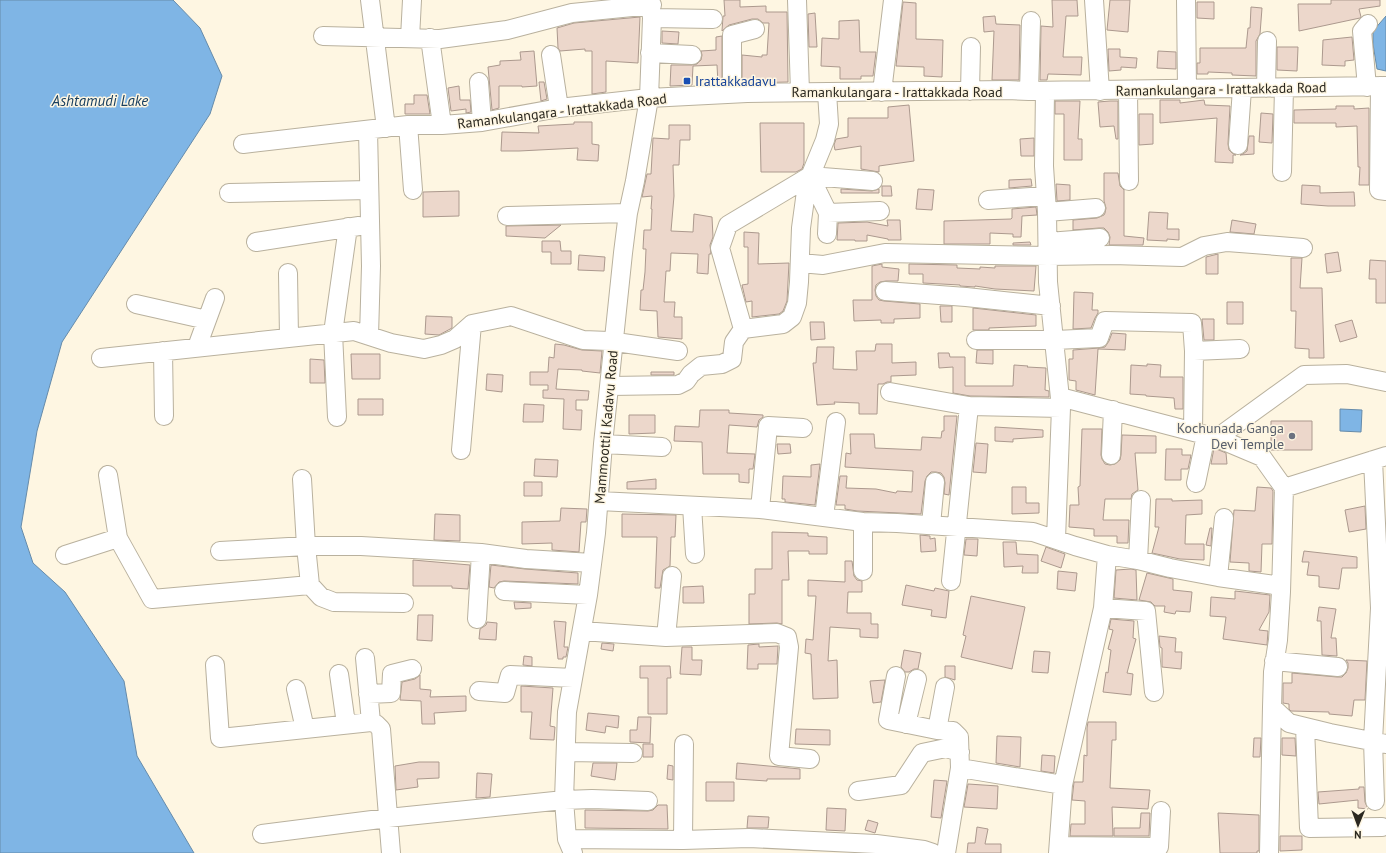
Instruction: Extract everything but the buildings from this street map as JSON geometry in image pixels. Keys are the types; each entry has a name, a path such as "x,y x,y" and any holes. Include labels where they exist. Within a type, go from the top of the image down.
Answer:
{"street":[{"path":"370,0 386,128"},
{"path":"410,38 412,0"},
{"path":"797,0 800,92"},
{"path":"882,92 893,0"},
{"path":"1094,0 1100,91"},
{"path":"1186,0 1187,89"},
{"path":"323,36 440,39 507,30 572,13 651,8 713,20"},
{"name":"Mammoottil Kadavu Road","path":"570,846 564,800 567,712 582,631 592,563 599,501 603,444 628,213 649,98 651,8"},
{"path":"1032,21 1044,166 1048,282 1061,402 1056,539"},
{"path":"1368,24 1362,31 1378,86 1379,190 1386,191"},
{"path":"732,94 732,35 755,29"},
{"path":"430,38 442,125"},
{"path":"1266,88 1267,41"},
{"path":"970,91 971,47"},
{"path":"650,53 692,55"},
{"path":"551,55 559,108"},
{"path":"479,82 482,122"},
{"name":"Ramankulangara - Irattakkada Road","path":"243,144 408,125 442,125 482,122 559,108 649,98 800,92 1100,91 1378,86"},
{"path":"1282,172 1284,88"},
{"path":"1238,145 1242,89"},
{"path":"1128,90 1129,181"},
{"path":"610,386 678,385 686,381 691,374 701,366 722,364 732,359 734,342 743,329 783,324 792,317 797,303 802,228 807,184 825,140 829,124 827,92"},
{"path":"408,125 413,190"},
{"path":"368,130 371,266 368,336"},
{"path":"810,176 828,213 827,234"},
{"path":"743,329 720,248 728,225 810,176 873,181"},
{"path":"228,193 369,190"},
{"path":"988,200 1096,208"},
{"path":"828,213 880,211"},
{"path":"507,216 628,213"},
{"path":"256,242 370,224"},
{"path":"337,417 333,333 348,227"},
{"path":"1048,249 1100,238"},
{"path":"800,263 823,265 885,253 1048,249 1112,255 1182,257 1204,246 1227,242 1303,248"},
{"path":"288,273 289,338"},
{"path":"885,291 966,297 1051,306"},
{"path":"197,348 215,298"},
{"path":"136,304 207,320"},
{"path":"101,358 354,331 391,343 424,349 441,345 455,339 472,324 511,316 582,340 614,342 678,351"},
{"path":"976,340 1055,340 1099,338 1104,321 1192,324 1205,435 1196,483"},
{"path":"461,450 472,324"},
{"path":"1194,351 1240,349"},
{"path":"164,351 164,416"},
{"path":"1205,435 1304,375 1347,374 1386,382"},
{"path":"890,392 969,406 1061,402 1113,410 1205,435 1262,457 1284,488 1281,592 1278,640 1274,661 1272,707 1269,853"},
{"path":"951,580 969,406"},
{"path":"1111,455 1113,410"},
{"path":"824,517 836,422"},
{"path":"760,509 768,426 803,428"},
{"path":"603,444 662,447"},
{"path":"1284,488 1380,458 1379,743 1376,801"},
{"path":"108,475 118,538 152,599 310,585"},
{"path":"302,479 310,585 321,596 334,602 404,603"},
{"path":"931,525 935,482"},
{"path":"1138,560 1141,500"},
{"path":"599,501 760,509 864,522 1033,532 1106,555 1138,560 1218,577 1275,585 1281,592"},
{"path":"692,506 695,554"},
{"path":"1218,577 1224,518"},
{"path":"863,571 864,522"},
{"path":"65,554 118,538"},
{"path":"220,551 306,546 361,546 481,553 592,563"},
{"path":"476,619 481,553"},
{"path":"1106,555 1103,608 1063,785 1059,849 1158,847 1161,811"},
{"path":"666,637 672,576"},
{"path":"504,591 588,595"},
{"path":"1103,608 1146,611 1154,692"},
{"path":"582,631 666,637 777,633 787,636 789,647 779,756 810,759"},
{"path":"365,658 371,722"},
{"path":"1274,661 1338,667"},
{"path":"215,664 220,738 371,722 376,724 381,729 391,853"},
{"path":"368,694 391,692 392,674 412,669"},
{"path":"339,674 346,724"},
{"path":"479,691 505,693 510,675 573,678"},
{"path":"896,676 888,720 937,730 953,731 959,737 960,760 946,853"},
{"path":"906,724 917,679"},
{"path":"937,730 945,687"},
{"path":"296,689 305,729"},
{"path":"1272,707 1289,723 1379,743"},
{"path":"1305,727 1309,828 1382,827"},
{"path":"683,840 684,744"},
{"path":"858,791 901,784 922,753 946,748 960,760 1063,785"},
{"path":"566,752 633,753"},
{"path":"262,834 388,818 564,800 592,799 648,801"},
{"path":"570,846 683,840 749,846 876,848 927,852"}],"water":[{"name":"Ashtamudi Lake","path":"0,0 173,0 200,28 222,76 210,114 62,342 37,431 21,527 33,563 65,592 124,681 137,756 194,853 0,853"},
{"path":"1386,16 1386,71 1377,69 1373,44 1373,31"},
{"path":"1340,409 1362,410 1361,432 1340,431"}],"place":[{"name":"Irattakkadavu","path":"687,81"},
{"name":"Kochunada Ganga Devi Temple","path":"1292,436"}]}
